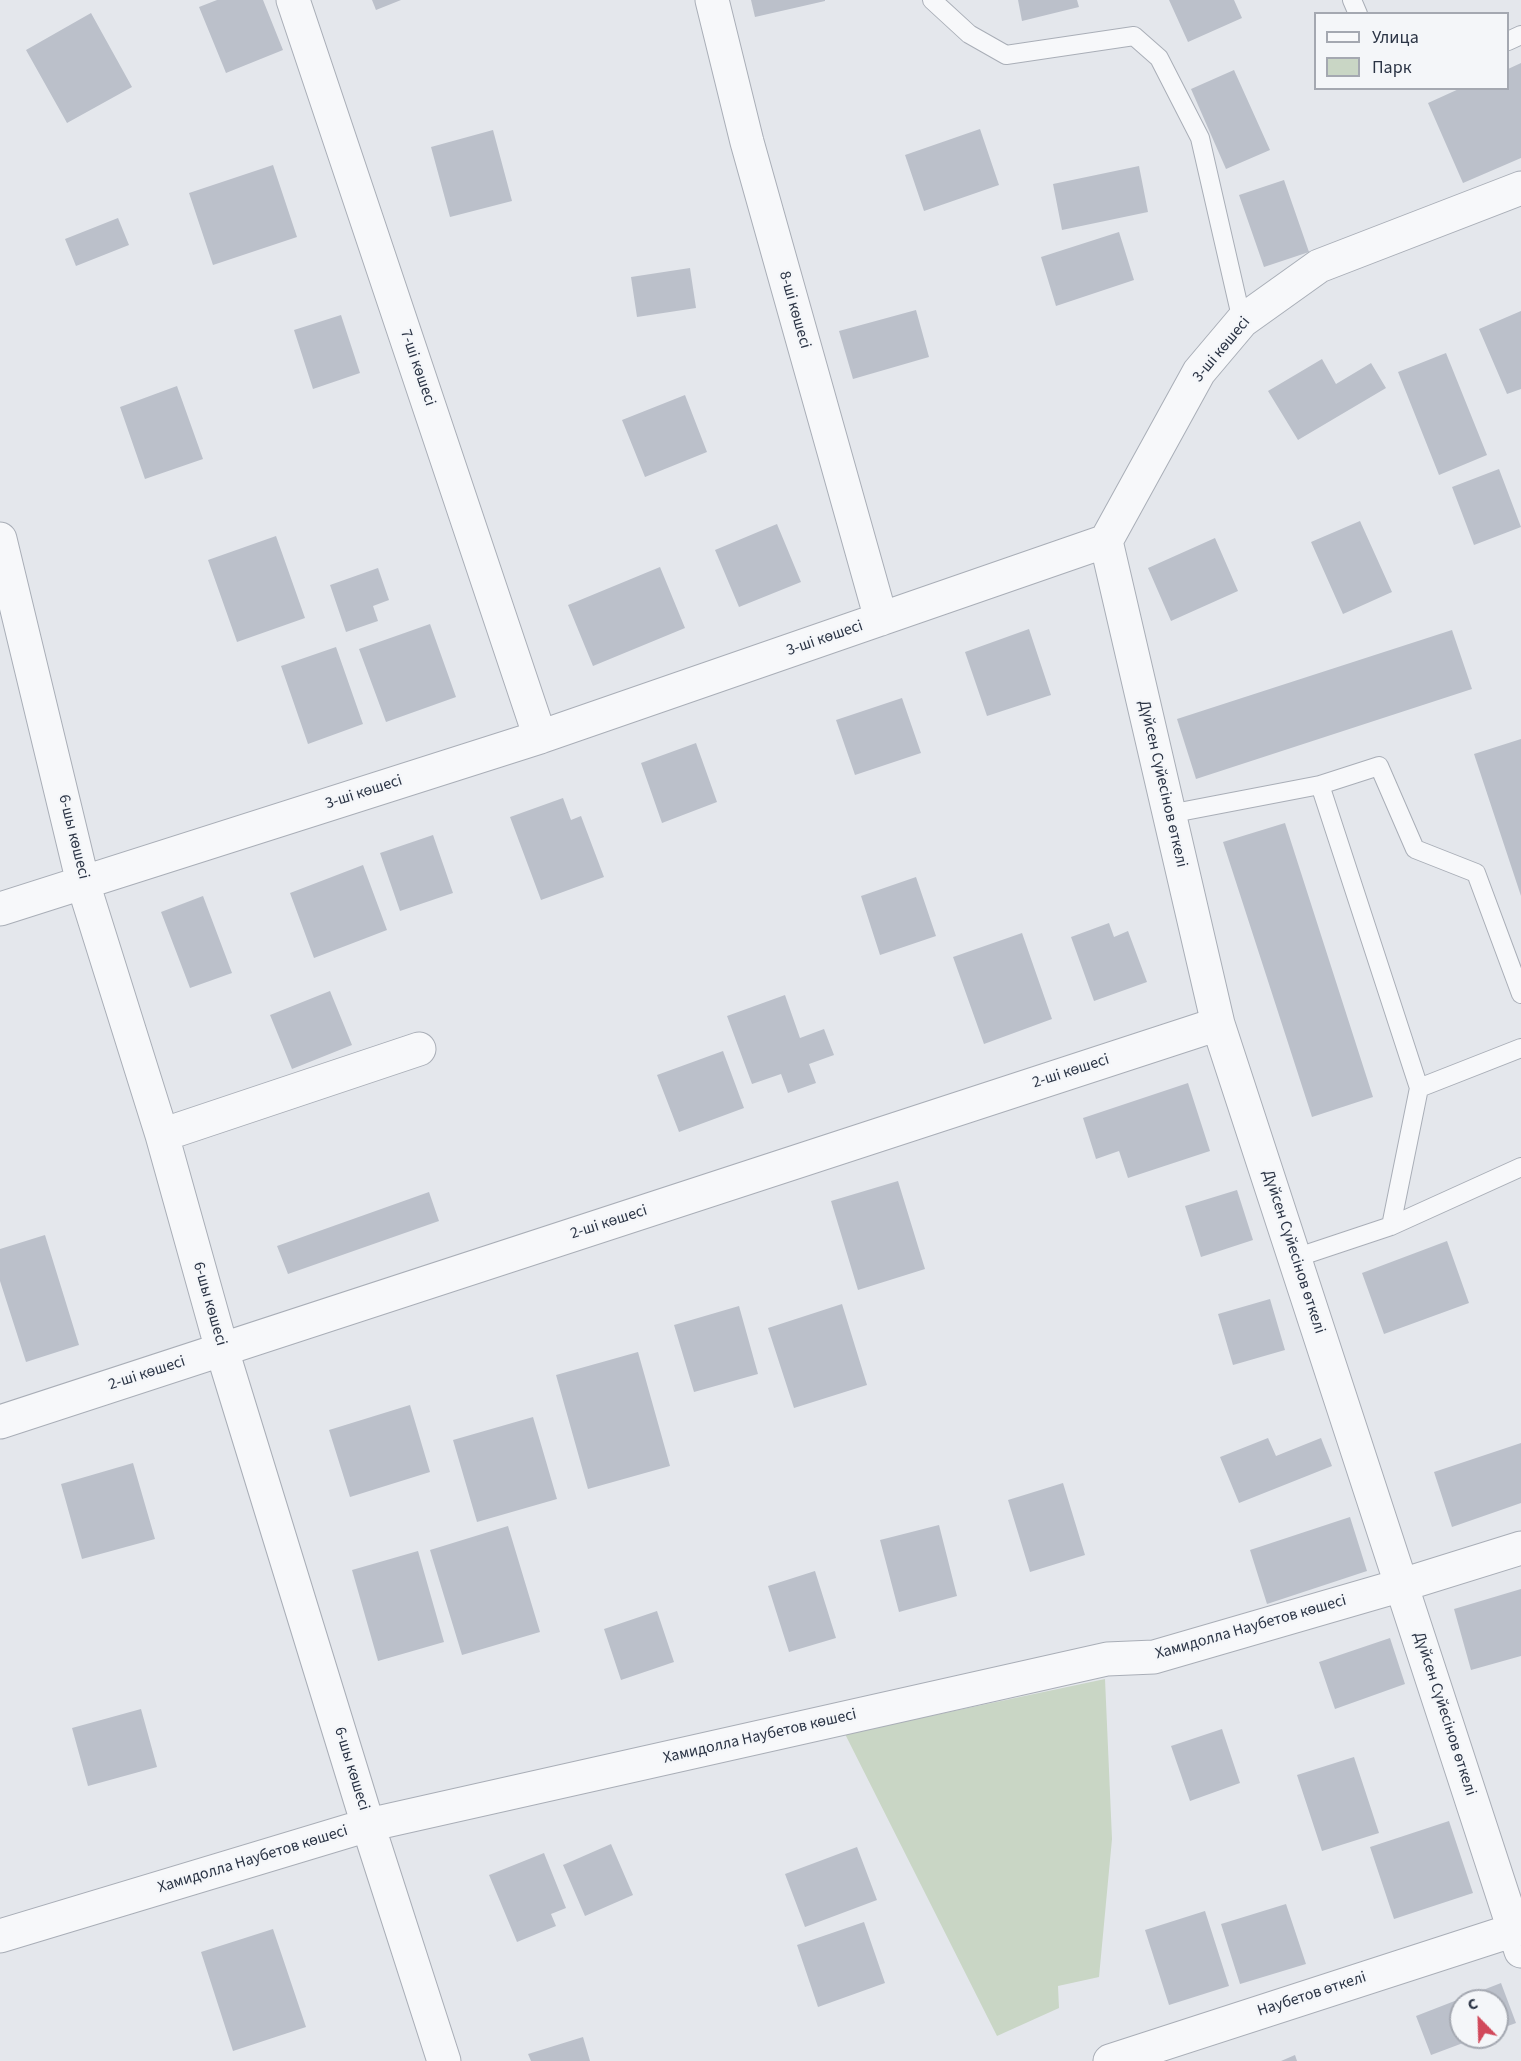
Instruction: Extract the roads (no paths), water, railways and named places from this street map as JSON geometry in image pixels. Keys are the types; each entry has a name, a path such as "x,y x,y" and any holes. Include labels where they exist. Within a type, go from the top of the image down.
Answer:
{"street":[{"name":"7-ші көшесі","path":"293,0 540,737"},
{"name":"8-ші көшесі","path":"712,0 747,142 880,619"},
{"name":"3-ші көшесі","path":"0,909 540,737 1106,541 1199,372 1242,321 1319,266 1521,188"},
{"name":"6-шы көшесі","path":"0,539 83,883 162,1135 222,1350 368,1825 444,2061"},
{"name":"Дүйсен Сүйесінов өткелі","path":"1106,541 1218,1024 1517,1940"},
{"name":"2-ші көшесі","path":"0,1422 1218,1024"},
{"path":"162,1135 419,1049"},
{"name":"Хамидолла Наубетов көшесі","path":"0,1936 368,1825 1107,1659 1154,1657 1402,1586 1521,1548"},
{"name":"Наубетов өткелі","path":"1110,2061 1517,1940"}],"lane":[{"path":"932,0 969,34 1006,55 1134,36 1159,58 1200,138 1242,321"},
{"path":"1169,814 1320,785 1379,766 1415,849 1476,873 1521,994"},
{"path":"1320,785 1419,1088 1391,1226"},
{"path":"1419,1088 1521,1048"},
{"path":"1295,1258 1391,1226 1521,1167"}]}
